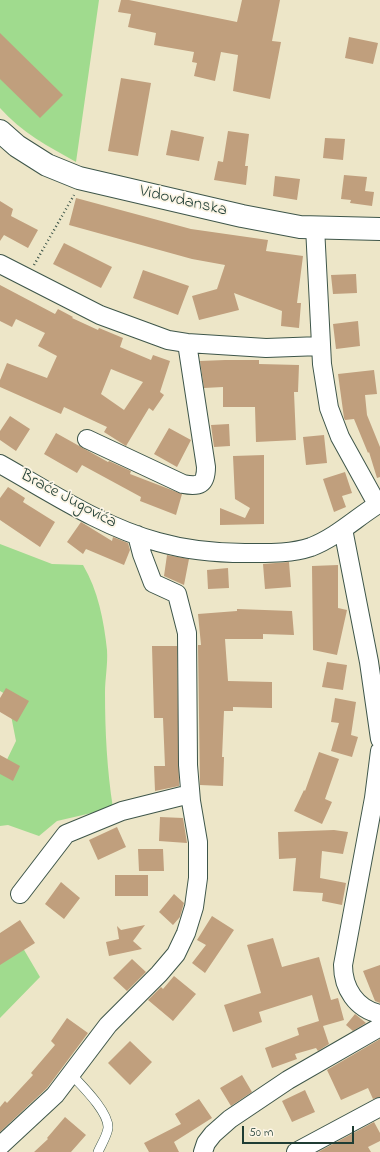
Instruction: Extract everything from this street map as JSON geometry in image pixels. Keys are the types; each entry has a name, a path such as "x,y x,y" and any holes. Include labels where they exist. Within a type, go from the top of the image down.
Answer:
{"street":[{"name":"Vidovdanska","path":"0,131 17,146 47,165 79,178 242,216 300,227 380,229"},
{"path":"315,227 321,346 328,408 352,460 379,504"},
{"path":"0,264 100,315 168,340 187,343 266,348 321,346"},
{"path":"87,439 183,484 194,486 202,483 206,476 206,467 187,343"},
{"name":"Braće Jugovića","path":"0,464 81,509 137,535 175,546 214,553 274,554 311,546 343,529 379,504"},
{"path":"343,529 369,662 380,739"},
{"path":"0,1146 55,1095 108,1024 159,974 176,954 186,933 194,906 198,878 198,842 190,794 188,765 187,633 177,594 153,583 142,554 137,535"},
{"path":"380,751 374,798 343,965 343,976 352,996 358,1003 370,1011 380,1014"},
{"path":"20,894 66,834 122,811 190,794"},
{"path":"202,1152 206,1143 213,1134 230,1119 288,1080 380,1028"},
{"path":"296,1152 380,1107"}],"lane":[{"path":"71,1074 96,1103 108,1123 107,1132 98,1152"}],"path":[{"path":"33,266 76,193"}],"green space":[{"path":"0,0 99,0 76,162 26,132 0,108"},
{"path":"0,544 52,564 83,565 93,585 102,617 106,639 106,736 113,808 57,821 39,836 8,825 0,826 0,774 16,741 7,695 0,691"},
{"path":"20,943 40,977 0,1018 0,953"}],"building":[{"path":"121,0 129,0 237,22 242,0 280,0 272,41 281,42 270,99 233,91 238,55 221,52 215,81 194,76 197,63 192,62 194,52 154,45 156,33 128,27 131,14 118,12"},
{"path":"0,33 63,95 40,118 0,79"},
{"path":"349,37 378,43 373,64 345,58"},
{"path":"121,78 151,83 138,156 108,151"},
{"path":"171,130 204,137 199,161 166,155"},
{"path":"228,131 249,134 245,166 248,166 246,185 214,180 218,161 223,162"},
{"path":"325,138 345,139 343,160 323,158"},
{"path":"344,175 367,177 365,191 374,192 372,206 350,203 351,200 341,199"},
{"path":"275,176 300,179 297,200 273,196"},
{"path":"76,198 191,229 268,240 266,251 303,256 297,303 301,303 299,328 281,326 282,311 234,293 239,310 199,320 192,296 217,289 225,265 192,259 69,225"},
{"path":"0,201 13,209 11,216 38,230 28,248 4,235 0,241"},
{"path":"64,243 112,267 101,288 53,264"},
{"path":"143,270 189,286 178,315 133,298"},
{"path":"356,274 357,293 333,294 331,275"},
{"path":"0,285 55,314 58,309 73,317 72,318 98,330 99,328 123,338 120,347 151,360 153,355 170,361 160,392 164,395 153,411 149,408 126,446 104,432 107,427 64,407 61,414 0,387 0,380 7,363 47,378 57,356 38,346 45,333 16,319 12,327 0,321","holes":["111,369 143,382 124,410 101,394"]},
{"path":"358,321 360,346 336,349 333,324"},
{"path":"259,360 259,364 299,365 298,392 294,392 296,440 256,442 255,407 223,407 223,387 204,388 200,361"},
{"path":"374,370 377,394 365,395 367,415 380,447 380,477 377,478 369,452 368,453 354,419 345,420 344,418 338,374"},
{"path":"10,416 30,429 16,451 0,440 0,431"},
{"path":"229,424 230,446 214,447 211,425"},
{"path":"169,428 191,440 177,467 154,454"},
{"path":"56,433 108,462 109,461 131,471 130,474 182,494 176,515 140,501 141,497 82,465 77,473 44,454"},
{"path":"324,435 327,463 306,465 303,437"},
{"path":"264,455 264,524 220,525 220,508 245,518 250,508 235,499 233,456"},
{"path":"345,472 352,493 342,496 346,507 334,512 323,479"},
{"path":"8,487 25,498 23,502 55,522 40,547 0,520 0,498"},
{"path":"81,522 112,541 113,537 128,543 130,550 124,565 86,549 83,554 67,542"},
{"path":"167,555 189,559 184,585 164,576"},
{"path":"289,562 291,587 265,589 263,564"},
{"path":"338,565 338,608 347,610 337,655 313,650 312,566"},
{"path":"228,568 229,588 208,589 207,570"},
{"path":"237,609 292,611 294,635 263,634 263,639 225,639 228,681 272,682 272,708 233,707 233,711 224,711 222,757 224,757 223,786 200,785 198,645 201,645 198,614 237,611"},
{"path":"152,646 177,646 179,786 155,791 154,766 165,766 163,718 154,718"},
{"path":"327,662 347,665 343,690 322,687"},
{"path":"6,688 29,701 17,722 0,712 0,698"},
{"path":"335,698 356,702 351,735 358,737 352,757 331,751 339,723 331,722"},
{"path":"319,752 339,759 325,799 332,802 322,824 294,811 304,790 305,791"},
{"path":"0,755 20,766 13,781 0,774"},
{"path":"160,817 183,818 187,843 159,841"},
{"path":"117,827 126,847 98,860 89,840"},
{"path":"334,830 348,832 343,854 322,851 320,878 346,883 342,905 322,901 323,893 293,891 296,858 279,859 278,832"},
{"path":"138,849 163,849 164,871 139,871"},
{"path":"115,875 148,875 148,896 115,896"},
{"path":"61,882 80,898 64,919 45,904"},
{"path":"174,894 184,903 180,917 173,925 159,912"},
{"path":"212,916 234,930 205,973 192,963 206,945 197,940"},
{"path":"20,920 35,943 0,965 0,933"},
{"path":"145,925 133,941 142,949 109,956 106,942 119,939 117,926 121,930"},
{"path":"273,938 282,967 319,957 331,1000 338,998 344,1020 323,1026 329,1044 318,1051 316,1048 295,1054 297,1059 272,1068 265,1048 299,1035 297,1028 319,1021 312,995 259,1012 262,1022 233,1032 224,1005 261,993 247,945"},
{"path":"132,959 146,972 127,991 113,978"},
{"path":"380,965 380,1003 375,1001 363,971"},
{"path":"174,976 196,994 173,1021 148,1000 161,987 163,989"},
{"path":"355,1014 366,1023 353,1031 346,1025"},
{"path":"67,1018 88,1033 47,1088 0,1132 0,1107 5,1101 7,1103 33,1075 31,1073 55,1045 51,1041"},
{"path":"380,1039 380,1097 373,1099 368,1088 341,1100 327,1070"},
{"path":"130,1041 152,1062 130,1085 108,1063"},
{"path":"242,1075 252,1092 231,1106 220,1088"},
{"path":"305,1090 315,1112 292,1122 282,1101"},
{"path":"199,1099 212,1118 174,1142 179,1152 149,1152 144,1143 181,1124 175,1114"},
{"path":"65,1117 86,1135 71,1152 34,1152 48,1139 47,1138"},
{"path":"374,1122 380,1133 380,1141 368,1147 371,1152 318,1152"}]}
